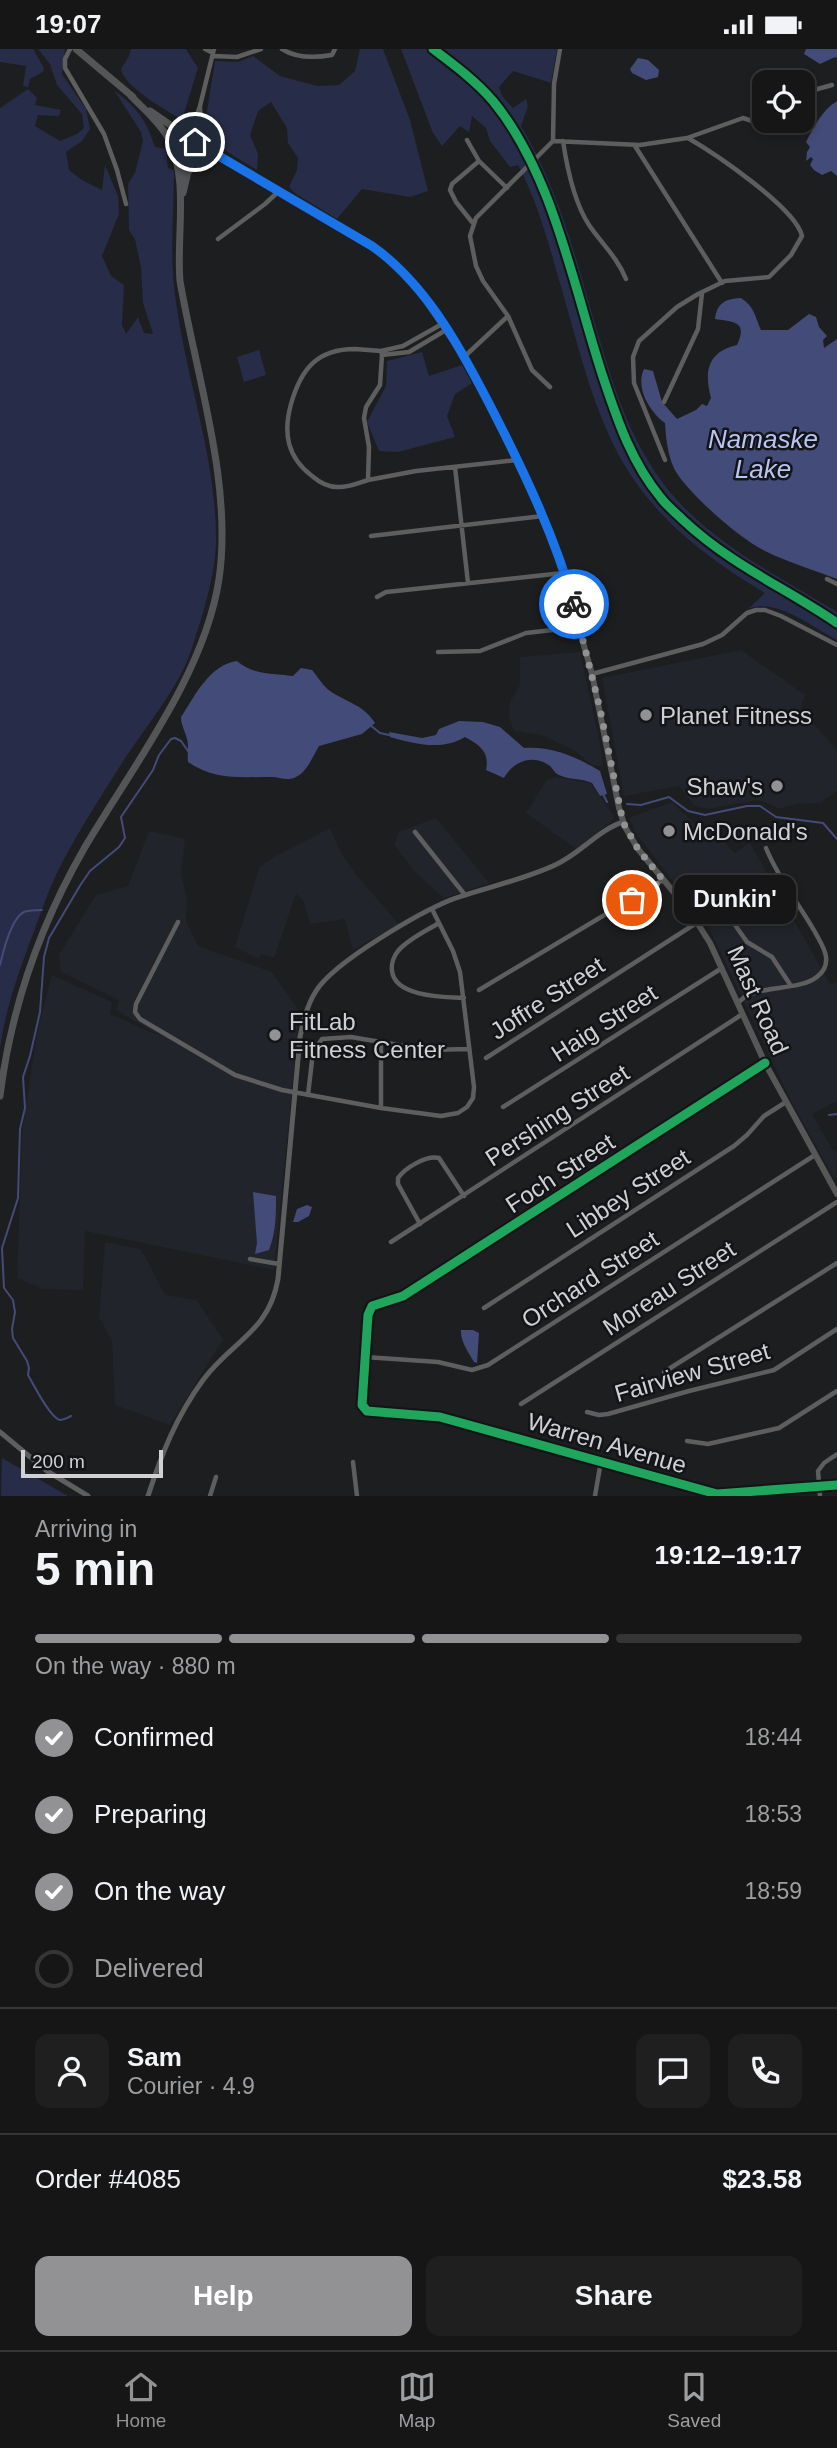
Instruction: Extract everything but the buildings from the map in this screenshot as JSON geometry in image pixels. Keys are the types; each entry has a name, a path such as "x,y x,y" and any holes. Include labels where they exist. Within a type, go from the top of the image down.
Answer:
{"main road":[{"name":"Mast Road","path":"76,49 131,96 192,140 361,239 390,260 416,287 464,357 518,460 544,516 564,572 592,674 623,822 638,849 698,922 722,967 741,1015 765,1063 837,1194"},
{"path":"0,1096 19,1001 45,927 85,848 190,671 207,630 221,559 221,499 180,281 180,182 174,155 166,136 131,96"},
{"path":"180,182 192,140"},
{"path":"179,218 192,140"},
{"path":"188,172 201,160 221,157"}],"street":[{"path":"71,49 65,59 65,68 104,134 126,204"},
{"path":"205,49 237,57 261,49"},
{"path":"282,49 296,55 312,57 332,55 335,49"},
{"path":"550,387 532,370 508,316 479,274 470,242 472,222 553,141 554,84 560,49"},
{"path":"192,140 201,120 200,106 214,53"},
{"path":"815,90 832,85"},
{"path":"553,141 635,145 687,138 740,118 752,120"},
{"path":"665,460 634,383 634,352 639,341 666,316 702,292 722,283 769,277 797,247 802,233 790,216 757,186 721,158 687,138"},
{"path":"467,140 479,161 507,188"},
{"path":"563,141 580,208 590,227 617,259 626,279"},
{"path":"635,145 722,283"},
{"path":"472,222 456,202 451,193 451,185 479,161"},
{"path":"218,239 279,191"},
{"path":"664,402 699,325 702,292"},
{"path":"464,357 508,316"},
{"path":"444,327 381,353 343,350 326,355 311,364 296,386 286,426 295,459 316,479 340,487 403,473 518,460"},
{"path":"369,480 369,447 364,418 366,407 380,385 381,353"},
{"path":"454,467 468,583"},
{"path":"370,536 544,516"},
{"path":"377,597 386,593 564,572"},
{"path":"827,579 837,584"},
{"path":"592,674 704,644 722,635 747,613 756,610 765,610 781,616 837,645"},
{"path":"438,652 480,651 526,633 579,627"},
{"path":"148,1496 164,1446 195,1392 211,1370 257,1327 270,1309 276,1290 279,1264 302,1026 316,991 349,959 432,909 465,895 556,865 612,826 623,822"},
{"path":"415,832 465,895"},
{"path":"737,1005 745,996 809,982 825,968 826,954 766,848"},
{"path":"479,990 663,880"},
{"path":"723,912 703,923 698,922 700,916 714,908 723,912 728,915 747,943 772,957 791,986"},
{"path":"178,922 136,1004 136,1016 223,1069 248,1081 308,1095 441,1116 463,1111 474,1093 464,998 457,961 432,909"},
{"name":"Joffre Street","path":"486,1058 698,922"},
{"path":"439,923 399,950 392,964 393,975 398,984 407,990 464,998"},
{"name":"Haig Street","path":"503,1107 722,967"},
{"name":"Pershing Street","path":"391,1243 741,1015"},
{"path":"308,1095 313,1052 319,1041 327,1038 351,1037 428,1050 469,1049"},
{"path":"380,1108 381,1041"},
{"name":"Foch Street","path":"365,1357 368,1315 372,1306 403,1296 765,1063"},
{"name":"Libbey Street","path":"484,1308 734,1146 764,1116 786,1102"},
{"name":"Orchard Street","path":"365,1357 438,1362 472,1370 488,1365 815,1155"},
{"path":"420,1224 398,1184 398,1178 403,1172 435,1156 442,1160 464,1196"},
{"name":"Moreau Street","path":"520,1404 837,1202"},
{"path":"250,1259 279,1264"},
{"path":"664,1372 837,1263"},
{"name":"Fairview Street","path":"587,1412 608,1414 774,1370 837,1329"},
{"name":"Warren Avenue","path":"365,1357 362,1405 367,1411 440,1416 717,1494 837,1485"},
{"path":"687,1441 708,1444 779,1428 837,1391"},
{"path":"0,1432 54,1476 88,1496"},
{"path":"0,1443 12,1443"},
{"path":"820,1496 817,1474 820,1467 837,1454"},
{"path":"595,1496 601,1461"},
{"path":"352,1462 357,1496"},
{"path":"210,1496 215,1477"}],"shaded area":[{"path":"0,49 33,49 44,68 43,72 30,79 28,87 23,86 26,66 0,62"},
{"path":"38,49 65,49 62,74 86,109 90,129 82,141 66,152 69,170 102,190 105,165 118,196 119,214 102,256 111,276 124,285 122,325 126,334 138,317 144,333 153,334 143,303 141,268 135,239 129,230 128,184 135,173 143,141 141,132 114,90 140,115 155,147 166,149 168,168 174,170 174,286 212,482 216,542 207,597 191,651 169,694 122,763 57,873 16,981 0,1049 0,108 28,89 37,98 35,105 61,110 59,116 38,115 35,126 60,141 84,128 82,114 57,85 50,64"},
{"path":"131,49 186,49 198,68 182,120 147,97 124,76 121,69"},
{"path":"360,49 383,49 410,120 428,191 410,197 362,189 337,219 289,187 297,170 298,158 288,143 287,128 271,102 258,111 250,135 258,154 257,170 218,146 204,130 215,61 238,62 253,56 280,76 318,86 339,85 355,71"},
{"path":"401,49 557,49 551,83 513,71 499,87 502,96 513,108 526,99 528,106 521,126 557,202 628,422 662,482 694,517 732,548 837,612 837,640 782,610 759,606 748,609 765,593 723,566 685,536 667,520 636,482 611,440 593,395 542,221 518,165 510,167 490,141 486,128 472,116 469,132 460,126 442,146 433,133"},
{"path":"259,350 266,375 244,382 237,357"},
{"path":"422,352 429,376 462,365 472,383 455,394 447,416 455,437 398,452 379,451 367,422 386,386 387,361"},
{"path":"741,650 805,695 800,709 837,750 837,791 820,803 797,804 778,809 757,800 708,809 694,805 679,786 624,796 602,678"},
{"path":"580,652 603,766 592,765 575,751 542,735 514,731 509,717 510,702 520,685 520,657"},
{"path":"556,777 590,783 614,816 612,821 576,849 526,813 546,781"},
{"path":"672,802 704,833 717,833 734,853 750,843 830,984 837,982 837,1101 812,1114 832,1149 837,1152 836,1177 790,1099 710,930 635,832 629,818"},
{"path":"436,818 489,883 444,898 416,873 394,845 399,832"},
{"path":"330,828 340,851 357,876 399,924 353,950 345,919 310,924 303,900 296,894 274,958 261,954 259,959 235,947 259,868 274,857"},
{"path":"149,831 185,839 181,873 187,900 186,921 198,946 272,972 297,1008 297,1039 274,1270 85,1231 83,1290 42,1289 17,1278 22,1133 38,1027 52,975 112,1002 110,1014 162,1037 116,1010 119,1000 61,972 59,955 96,895 128,886"},
{"path":"105,1242 141,1249 165,1295 196,1300 223,1339 170,1425 115,1405 112,1341 99,1317"},
{"path":"2,1458 68,1496 1,1496"}],"water":[{"path":"806,49 837,49 837,58 820,64 804,54"},
{"path":"638,58 648,60 659,70 658,77 646,80 632,73 630,69"},
{"path":"837,101 837,176 831,171 822,175 814,170 810,165 813,159 811,157 806,161 810,147 806,142 811,133 815,133 815,125"},
{"name":"Namaske Lake","path":"741,298 752,309 761,330 788,330 809,314 816,317 819,327 827,336 823,340 824,348 837,339 837,579 784,560 756,546 706,506 675,469 668,450 665,423 649,406 643,392 641,384 644,369 653,371 662,402 677,419 702,404 707,406 711,398 708,380 710,364 719,353 737,345 741,331 737,324 715,319 716,314 723,303"},
{"path":"237,661 250,669 270,674 293,676 301,668 312,670 327,689 360,708 375,723 362,734 319,746 307,768 293,778 217,775 198,768 188,762 188,742 181,717 197,691 218,668"},
{"path":"459,721 483,722 500,727 524,748 564,753 582,761 600,771 607,794 600,796 592,783 563,777 541,761 528,760 517,764 504,778 486,770 485,753 465,737 447,744 428,745 390,737 389,732 422,738 436,735 439,729"},
{"path":"253,1192 276,1196 276,1217 269,1250 255,1254 257,1243"},
{"path":"307,1205 312,1207 309,1216 293,1222 297,1209"},
{"path":"461,1330 479,1333 477,1363 465,1347"}],"waterway":[{"path":"370,725 380,733 389,735"},
{"path":"71,1416 62,1420 56,1418 28,1375 27,1361 13,1338 13,1300 4,1288 2,1248 18,1198 20,1129 25,1108 23,1077 40,1012 44,957 49,938 81,884 90,871 119,847 125,838 121,817 153,770 159,755 171,739 175,738 181,741 188,751"},
{"path":"603,794 607,802"},
{"path":"627,804 641,805 669,797 688,811 705,815 760,806 776,817 823,823 837,839"},
{"path":"0,965 8,936 19,915 26,911 42,910"},
{"path":"829,1115 837,1114"}],"cycle path":[{"path":"433,49 472,80 493,101 532,163 560,235 615,411 627,442 651,485 663,501 701,536 739,563 837,623"},
{"path":"765,1063 403,1296 372,1306 368,1315 362,1405 367,1411 440,1417 717,1494 837,1485"}],"way so far":[{"path":"574,604 600,709 623,822 638,849 663,880 632,900"}],"place":[{"name":"Planet Fitness","path":"646,715"},
{"name":"Shaw's","path":"777,786"},
{"name":"McDonald's","path":"669,831"},
{"name":"Dunkin'","path":"632,900"},
{"name":"FitLab Fitness Center","path":"275,1035"}],"route":[{"path":"195,142 372,246 416,287 466,361 518,460 550,530 574,604"}]}
